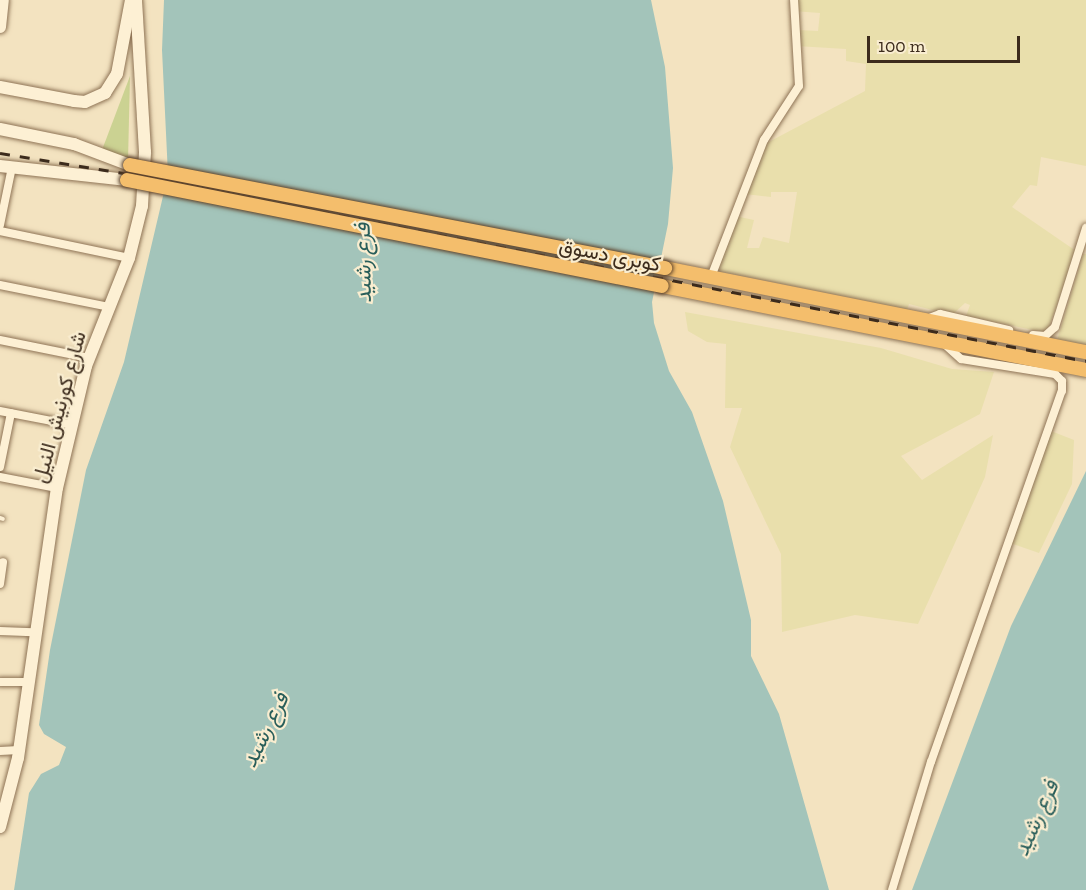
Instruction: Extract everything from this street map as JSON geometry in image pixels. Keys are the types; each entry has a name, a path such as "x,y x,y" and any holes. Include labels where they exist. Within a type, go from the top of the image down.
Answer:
{"highway":[{"name":"كوبرى دسوق","path":"130,165 1086,352"},
{"name":"كوبرى دسوق","path":"127,180 1086,370"}],"main road":[{"path":"0,27 3,0"},
{"path":"0,87 85,102 105,93 117,74 131,0"},
{"name":"شارع كورنيش النيل","path":"0,826 3,802 19,750 33,632 57,488 89,358 129,258 145,179 136,0"},
{"path":"0,129 74,144 130,165"},
{"path":"6,167 127,180"}],"street":[{"path":"711,278 764,140 799,86 794,0"},
{"path":"0,225 6,167"},
{"path":"923,320 940,314 1045,336 1057,322 1086,228"},
{"path":"0,231 129,258"},
{"path":"0,285 109,307"},
{"path":"0,340 89,358"},
{"path":"892,890 931,762 1062,391 1062,381 1055,374 961,359 942,341"},
{"path":"0,411 72,425"},
{"path":"0,467 11,413"},
{"path":"0,477 57,488"},
{"path":"0,584 3,562"},
{"path":"0,631 33,632"},
{"path":"0,682 26,682"},
{"path":"0,751 19,750"}],"shaded area":[{"path":"792,0 1086,0 1086,166 1041,157 1037,186 1030,185 1012,207 1076,251 1049,327 1043,332 966,316 970,305 965,303 952,315 909,304 907,310 718,271 735,216 754,220 747,248 759,248 763,237 789,243 797,192 771,192 771,197 745,194 765,144 865,91 866,64 846,61 846,49 796,46 797,30 818,31 820,13 793,11"},
{"path":"1083,254 1086,254 1086,349 1056,344"},
{"path":"685,312 881,348 952,369 994,372 980,414 901,456 922,480 993,435 985,477 918,624 855,615 782,632 781,554 730,447 742,408 725,408 726,344 707,342 688,331"},
{"path":"1051,431 1074,440 1072,484 1039,553 1010,543"}],"green space":[{"path":"130,76 128,161 102,150"}],"water":[{"name":"فرع رشيد","path":"164,0 651,0 665,67 673,168 668,224 652,302 654,323 669,371 692,412 723,501 751,620 751,656 779,714 829,890 14,890 29,793 41,774 59,765 66,747 44,734 39,725 50,650 86,470 124,362 168,175 162,50"},
{"name":"فرع رشيد","path":"1086,471 1086,890 912,890 1011,626"}],"railway":[{"path":"0,153 123,173 1086,361"}]}
